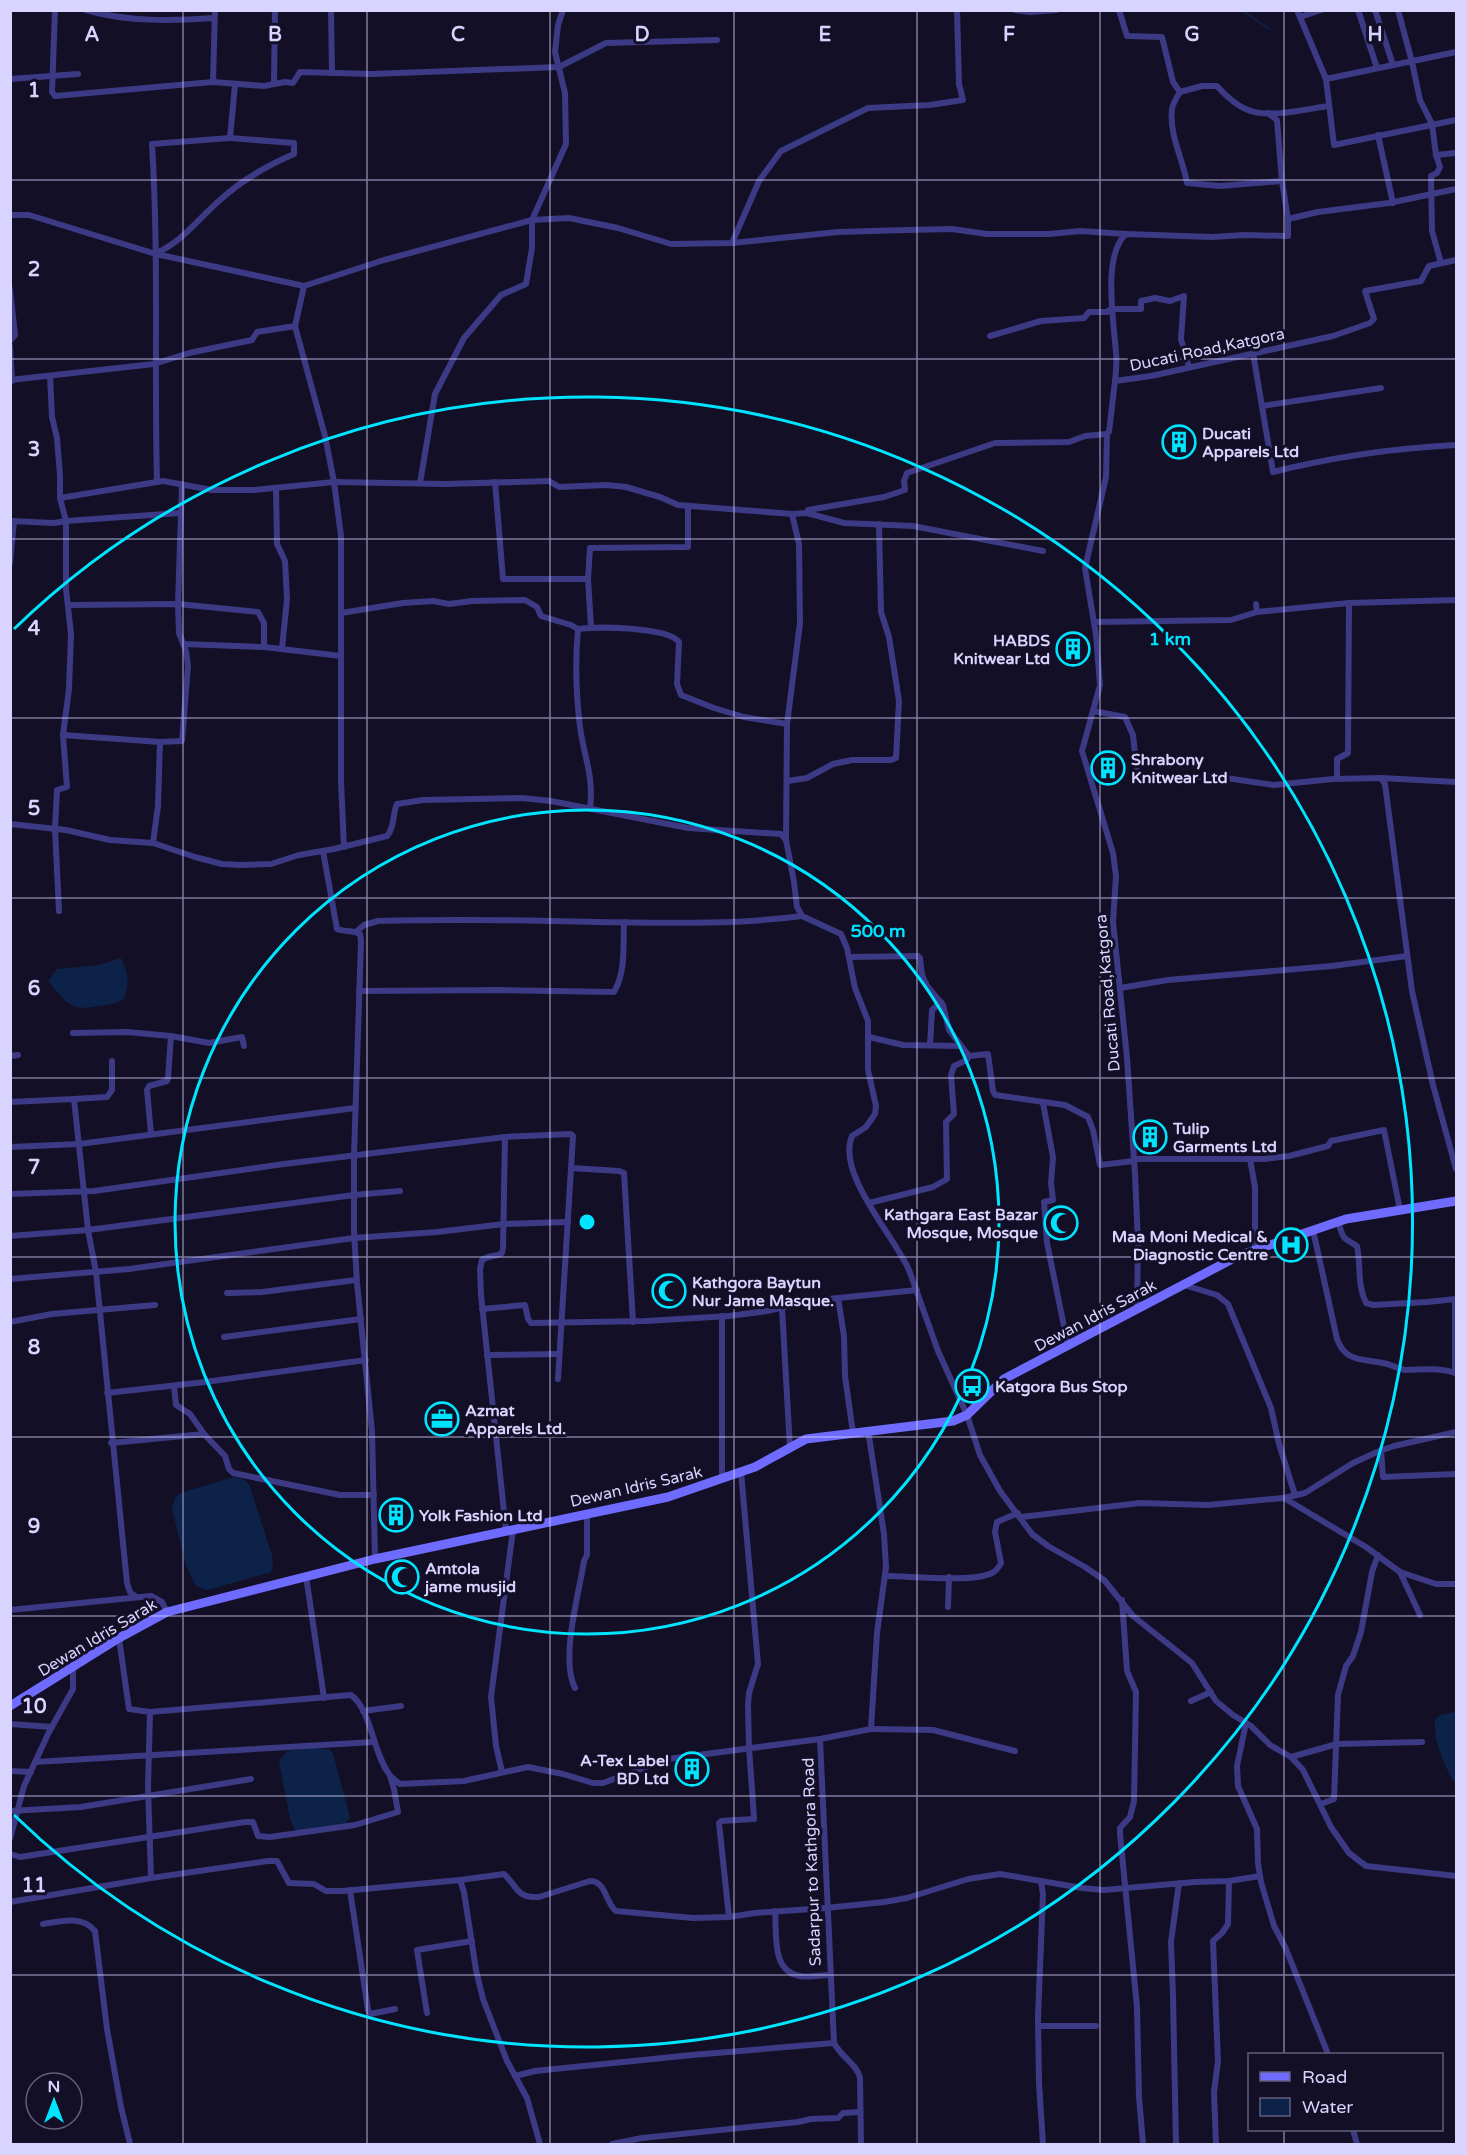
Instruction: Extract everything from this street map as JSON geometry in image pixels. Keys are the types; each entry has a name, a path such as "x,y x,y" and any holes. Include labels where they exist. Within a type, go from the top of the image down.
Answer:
{"main road":[{"name":"Dewan Idris Sarak","path":"10,1706 119,1638 167,1612 375,1559 668,1497 741,1472 806,1439 953,1421 966,1415 1004,1380 1238,1256 1338,1221 1456,1201"}],"street":[{"path":"55,10 52,92 55,96 213,82 264,86 285,82 293,83 300,72 372,74 558,67 606,43 717,40"},
{"path":"86,10 116,18 183,21 214,14 213,82"},
{"path":"274,84 275,10"},
{"path":"331,10 332,73"},
{"path":"420,483 435,394 464,338 501,295 526,284 532,248 532,220 566,144 565,93 555,52 558,25 564,10"},
{"path":"732,243 759,181 781,151 868,108 930,105 963,100 959,84 957,10"},
{"path":"1015,10 1042,12 1056,10"},
{"path":"1119,10 1127,36 1162,37 1173,82 1179,92"},
{"path":"1321,10 1299,14 1326,79 1334,145 1456,120"},
{"path":"1358,10 1377,68"},
{"path":"1375,10 1393,64"},
{"path":"1398,10 1420,100 1431,124 1440,167 1437,173 1431,176 1432,231 1442,263 1456,260"},
{"path":"1326,79 1456,52"},
{"path":"10,79 78,75"},
{"path":"230,138 235,85"},
{"path":"1179,92 1202,86 1216,86 1227,98 1253,112 1268,113 1328,106"},
{"path":"1179,92 1172,108 1172,118 1175,143 1184,165 1187,183 1200,186 1220,186 1282,181"},
{"path":"10,215 29,215 156,254 303,286 384,260 532,220 569,218 618,228 671,244 732,243 838,232 906,230 952,230 987,234 1093,231 1212,237 1288,236 1277,120 1268,113"},
{"path":"1377,135 1393,203"},
{"path":"156,254 174,245 242,181 294,154 294,143 230,138 152,144 156,254 154,364 157,482"},
{"path":"1436,155 1456,153"},
{"path":"1288,219 1318,212 1393,203 1456,189"},
{"path":"1115,381 1116,354 1111,309 1115,254 1118,244 1126,234"},
{"name":"Ducati Road,Katgora","path":"1137,1310 1138,1242 1134,1160 1127,1058 1113,922 1116,876 1113,853 1082,751 1100,686 1094,622 1085,568 1106,477 1107,434 1115,381 1151,376 1333,336 1370,323 1374,319 1365,291 1421,281 1429,266 1442,263"},
{"path":"303,286 295,326 325,436 341,536 340,782 344,847"},
{"path":"10,289 15,335 10,341"},
{"path":"990,336 1041,321 1084,318 1089,312 1107,312 1111,309 1141,309 1141,301 1155,298 1170,301 1184,296 1181,339 1188,367"},
{"path":"10,346 11,381 154,364 189,353 252,340 257,332 295,326"},
{"path":"1253,353 1273,472 1299,465 1402,448 1456,445"},
{"path":"50,376 52,417 57,438 60,498 66,521 66,589 69,605 69,689 63,735 67,787 57,790 59,911"},
{"path":"1262,406 1381,388"},
{"path":"807,513 808,510 884,497 904,490 904,481 908,473 995,443 1069,442 1085,436 1107,434"},
{"path":"60,498 157,482 212,490 253,490 334,482 445,484 549,481 559,487 616,486 660,497 678,505 792,514 807,513 844,523 913,526 1043,551"},
{"path":"495,482 503,579 588,579"},
{"path":"63,735 160,742 182,741 188,666 179,633 178,604 182,484"},
{"path":"276,488 277,544 285,561 286,589 282,649"},
{"path":"591,627 588,579 590,548 688,547 688,506"},
{"path":"10,563 12,521 54,524 66,521 180,513"},
{"path":"792,514 799,544 800,623 787,724 786,840 797,907 802,915 841,934 849,957 855,988 868,1021 868,1070 876,1102 876,1110 866,1127 852,1136 849,1155 854,1172 869,1203 904,1257 938,1352 966,1415 980,1455 1000,1491 1032,1534 1104,1580 1133,1616 1192,1663 1216,1701 1246,1723 1270,1745 1291,1756 1303,1770 1331,1827 1349,1853 1366,1866 1456,1876"},
{"path":"787,782 807,778 814,772 833,764 852,760 896,758 899,701 889,637 881,612 879,524"},
{"path":"341,613 404,603 433,601 449,604 525,600 537,607 541,616 578,629 591,627 663,633 675,637 679,642 677,684 681,695 744,717 787,724"},
{"path":"1094,622 1231,620 1257,612 1349,603 1456,600"},
{"path":"1337,779 1337,759 1348,753 1349,603"},
{"path":"69,605 178,604 258,612 264,622 264,647"},
{"path":"1256,604 1257,612"},
{"path":"578,629 576,657 580,716 591,771 590,809"},
{"path":"183,644 264,647 341,656"},
{"path":"1093,711 1125,717 1133,735 1138,782 1212,776 1274,785 1337,779 1381,778 1456,782"},
{"path":"153,843 158,806 160,742"},
{"path":"1381,778 1385,784 1412,991 1433,1085 1456,1169"},
{"path":"10,824 56,829 110,840 153,843 222,864 270,864 299,855 387,836 392,827 395,808 401,802 522,798 551,801 688,828 781,834 786,840"},
{"path":"323,851 337,929 344,932 356,932 360,934 361,941 355,1108 354,1238 356,1280 372,1431 375,1559"},
{"path":"356,932 364,925 378,921 727,923 802,915"},
{"path":"359,992 500,990 614,992 619,985 622,969 624,922"},
{"path":"849,957 918,956 922,975 927,986 941,1002 949,1030 969,1056"},
{"path":"1120,988 1168,980 1332,966 1407,956"},
{"path":"930,1045 932,1010 941,1002"},
{"path":"73,1033 127,1032 171,1036 209,1043 242,1037 244,1046"},
{"path":"150,1134 147,1090 148,1086 167,1081 171,1036"},
{"path":"869,1037 903,1045 961,1046"},
{"path":"869,1203 933,1187 947,1179 946,1122 954,1113 951,1075 954,1066 967,1060 969,1056 988,1054 995,1095 1065,1105 1088,1117 1100,1165 1134,1160 1250,1159 1289,1156 1328,1146 1331,1141 1384,1130 1400,1210"},
{"path":"10,1102 107,1097 112,1090 112,1061"},
{"path":"74,1099 88,1230 96,1272 111,1443 127,1583 130,1592 135,1596"},
{"path":"1043,1103 1053,1157 1051,1183 1053,1198 1044,1202 1047,1243 1068,1346"},
{"path":"10,1147 79,1144 355,1108"},
{"path":"10,1194 85,1191 505,1137 571,1134 573,1136 558,1379"},
{"path":"502,1772 496,1746 490,1697 509,1530 482,1309 481,1264 486,1257 502,1252 505,1137"},
{"path":"1250,1159 1254,1187 1255,1251"},
{"path":"571,1168 619,1170 624,1173 633,1322"},
{"path":"10,1236 88,1230 400,1191"},
{"path":"1313,1230 1336,1339 1341,1351 1351,1357 1387,1364 1402,1370 1442,1369 1456,1373 1456,1299 1373,1305 1365,1303 1360,1282 1357,1246 1346,1242 1342,1237 1338,1221"},
{"path":"10,1279 96,1272 354,1238 504,1224 568,1222"},
{"path":"227,1293 262,1292 356,1280"},
{"path":"1184,1285 1217,1295 1228,1304 1271,1408 1279,1444 1295,1495"},
{"path":"482,1309 525,1305 531,1323 633,1322 722,1316 782,1308 809,1301 917,1290"},
{"path":"838,1298 853,1432"},
{"path":"10,1322 99,1309 155,1305"},
{"path":"782,1308 789,1448"},
{"path":"722,1316 722,1479"},
{"path":"224,1337 361,1319"},
{"path":"487,1355 559,1354"},
{"path":"107,1393 366,1360"},
{"path":"174,1386 176,1405 190,1414 204,1434 225,1456 229,1469 234,1473 340,1496 374,1496"},
{"path":"868,1430 884,1534 886,1576 877,1633 871,1729"},
{"path":"886,1576 968,1577 990,1574 998,1569 1001,1563 995,1532 996,1524 998,1521 1019,1515 1140,1503 1208,1505 1284,1498 1305,1493 1353,1463 1381,1450 1456,1432"},
{"path":"111,1443 204,1434"},
{"path":"1381,1450 1383,1477 1456,1474"},
{"path":"729,1917 719,1823 721,1821 754,1820 748,1748 749,1694 758,1664 741,1472"},
{"path":"1284,1498 1378,1555 1400,1572 1436,1584 1456,1584"},
{"path":"575,1688 570,1678 569,1653 584,1561 587,1555 587,1513"},
{"path":"1320,1804 1327,1803 1334,1798 1338,1695 1346,1666 1353,1656 1360,1632 1372,1572 1378,1555"},
{"path":"1400,1572 1420,1615"},
{"path":"306,1576 324,1698"},
{"path":"948,1606 949,1577"},
{"path":"10,1610 151,1596 162,1602 167,1612"},
{"path":"1122,1600 1126,1671 1136,1692 1134,1801 1130,1817 1120,1828 1137,2007 1139,2097 1143,2145"},
{"path":"10,1854 20,1857 253,1822 258,1836 270,1837 355,1825 398,1812 397,1786 374,1742 357,1699 351,1695 150,1712 129,1709 119,1638"},
{"path":"10,1839 14,1811 35,1762 72,1689 73,1668"},
{"path":"1191,1701 1211,1692"},
{"path":"363,1711 401,1706"},
{"path":"150,1712 148,1838 151,1878"},
{"path":"1246,1723 1237,1766 1238,1786 1257,1829 1260,1876 1274,1926 1286,1949 1327,2053"},
{"path":"10,1724 52,1727"},
{"name":"Sadarpur to Kathgora Road","path":"834,2043 829,1976 820,1739 871,1729 933,1730 1016,1751"},
{"path":"397,1786 464,1781 528,1767 593,1783 603,1783 668,1760 820,1739"},
{"path":"35,1762 374,1742"},
{"path":"1291,1756 1337,1744 1422,1742"},
{"path":"10,1771 31,1772"},
{"path":"14,1811 81,1807 251,1779"},
{"path":"10,1902 256,1862 277,1862 289,1883 314,1884 326,1890 350,1890 504,1874 517,1892 539,1897 596,1881 601,1884 612,1908 616,1911 674,1917 729,1917 884,1902 907,1898 968,1879 1000,1874 1104,1890 1229,1881 1260,1876"},
{"path":"460,1880 483,1999 507,2061 527,2098 540,2145"},
{"path":"1041,1881 1043,1894 1038,2026 1043,2145"},
{"path":"1216,2145 1214,2092 1218,2061 1213,1941 1228,1924 1229,1881"},
{"path":"1176,2145 1171,1942 1179,1883"},
{"path":"350,1890 368,2010 370,2014 377,2014 395,2009"},
{"path":"775,1911 779,1962 785,1971 802,1977 829,1976"},
{"path":"43,1924 67,1920 81,1921 90,1924 95,1930 107,2029 130,2145"},
{"path":"427,2013 417,1950 472,1941"},
{"path":"1038,2026 1096,2026"},
{"path":"515,2076 535,2071 834,2043 846,2061 857,2067 860,2077 861,2145"},
{"path":"612,2145 642,2138 838,2118 843,2113 860,2112"}],"water":[{"path":"121,958 128,983 124,999 117,1003 86,1008 76,1007 66,1002 48,981 57,969 99,965"},
{"path":"234,1477 243,1479 249,1484 272,1555 271,1572 205,1590 195,1585 186,1565 172,1509 175,1498 180,1493"},
{"path":"1456,1712 1456,1785 1441,1754 1435,1720 1440,1715"},
{"path":"329,1749 333,1753 350,1818 344,1824 295,1831 290,1819 279,1761 287,1751"}],"waterway":[{"path":"1241,10 1270,29"}],"place":[{"name":"Ducati Apparels Ltd","path":"1179,442"},
{"name":"HABDS Knitwear Ltd","path":"1073,649"},
{"name":"Shrabony Knitwear Ltd","path":"1108,768"},
{"name":"Tulip Garments Ltd","path":"1150,1137"},
{"name":"Kathgara East Bazar Mosque, Mosque","path":"1061,1223"},
{"name":"Maa Moni Medical & Diagnostic Centre","path":"1291,1245"},
{"name":"Kathgora Baytun Nur Jame Masque.","path":"669,1291"},
{"name":"Katgora Bus Stop","path":"972,1386"},
{"name":"Azmat Apparels Ltd.","path":"442,1419"},
{"name":"Yolk Fashion Ltd","path":"396,1515"},
{"name":"Amtola jame musjid","path":"402,1577"},
{"name":"A-Tex Label BD Ltd","path":"692,1769"}]}
